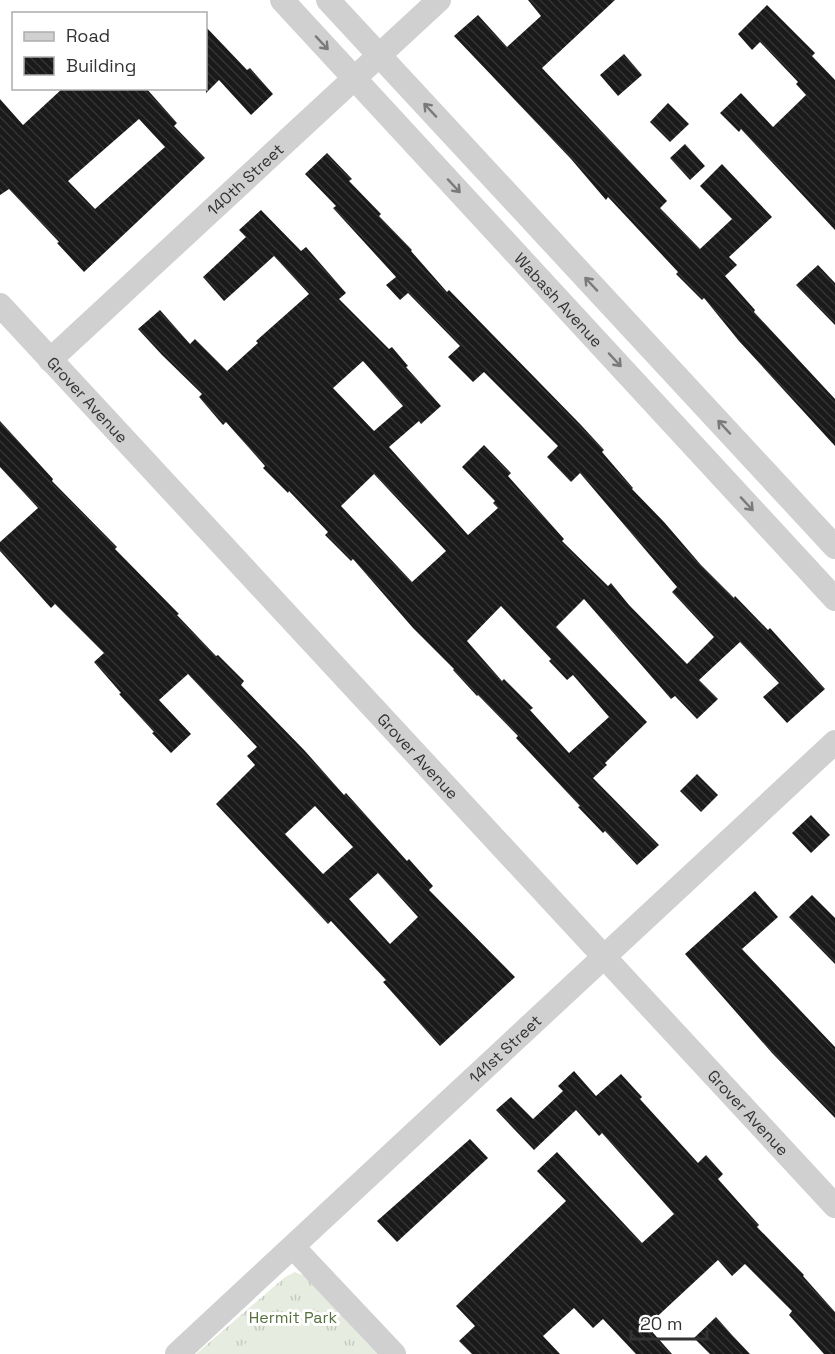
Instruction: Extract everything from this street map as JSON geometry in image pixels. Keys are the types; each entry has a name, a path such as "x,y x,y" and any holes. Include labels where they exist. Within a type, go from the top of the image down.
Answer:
{"street":[{"name":"Wabash Avenue","path":"282,0 835,599"},
{"name":"Wabash Avenue","path":"328,0 835,547"},
{"name":"140th Street","path":"50,360 439,0"},
{"name":"Grover Avenue","path":"0,305 835,1206"},
{"name":"141st Street","path":"177,1354 835,742"},
{"path":"293,1246 394,1354"}],"green space":[{"name":"Hermit Park","path":"295,1272 305,1276 377,1354 196,1354 285,1277"},
{"path":"290,1323 323,1333 336,1341 349,1354 232,1354 259,1335"}],"building":[{"path":"528,0 615,0 542,68 667,201 660,208 700,249 732,219 700,186 722,164 772,217 729,257 737,265 725,276 755,310 754,312 835,399 835,446 739,341 704,298 702,300 676,274 678,272 608,197 606,200 571,159 454,36 478,15 507,47 541,16"},
{"path":"767,5 815,53 812,56 835,80 835,230 741,129 739,132 720,113 741,93 773,127 806,95 796,84 798,82 760,42 752,50 738,34"},
{"path":"207,28 247,70 250,68 273,94 251,115 219,80 206,93"},
{"path":"624,54 642,75 618,96 600,75"},
{"path":"61,90 148,90 177,123 174,126 205,158 84,272 9,189 0,195 0,99 23,125","holes":["139,119 165,147 95,209 68,181"]},
{"path":"668,103 689,124 670,142 650,122"},
{"path":"685,144 705,166 690,180 670,158"},
{"path":"327,153 352,179 349,181 381,214 379,216 412,250 447,292 449,290 581,425 604,450 602,452 632,489 701,565 768,630 770,628 825,689 787,723 763,697 779,683 740,642 699,680 718,699 697,719 675,696 671,699 584,599 556,627 647,722 593,778 659,845 637,865 605,831 603,833 578,807 580,806 516,738 518,736 413,628 353,559 351,561 325,535 328,532 289,491 288,493 263,468 265,466 226,422 223,425 199,397 202,394 138,329 160,310 190,344 195,339 227,371 258,343 256,341 309,294 274,256 224,301 203,277 246,237 239,230 261,210 301,251 306,247 346,293 339,299 389,349 392,347 408,366 406,367 441,406 421,424 419,421 389,447 468,535 498,508 493,503 495,501 462,467 484,445 511,473 508,476 564,539 562,541 608,586 611,583 629,605 687,664 714,637 672,592 677,587 580,473 571,482 547,457 558,446 484,372 473,382 448,357 460,346 408,293 400,300 386,285 396,277 333,208 336,206 305,174","holes":["363,361 403,406 374,431 333,388","374,474 446,551 412,582 341,506","501,606 551,659 549,661 567,680 573,675 609,717 569,753 530,710 533,708 504,679 502,681 467,641"]},
{"path":"818,265 835,283 835,325 796,285"},
{"path":"0,421 53,479 52,481 117,547 115,549 179,614 177,615 216,656 218,655 244,681 241,685 344,795 346,793 407,861 409,859 433,886 429,890 515,977 440,1046 383,982 386,980 331,921 328,924 216,804 255,765 247,756 257,747 188,674 159,700 191,734 171,753 94,662 104,653 55,604 51,608 0,551 0,542 38,508 0,467","holes":["315,806 353,847 323,874 285,834","378,873 418,917 390,944 349,899"]},
{"path":"697,774 718,795 701,812 680,791"},
{"path":"811,815 830,835 811,853 792,833"},
{"path":"755,891 778,917 742,949 835,1047 835,1118 772,1053 685,954"},
{"path":"812,895 835,918 835,964 789,917"},
{"path":"574,1071 596,1096 621,1074 642,1097 640,1099 698,1163 706,1155 723,1174 718,1179 759,1225 757,1227 804,1275 835,1312 835,1354 824,1354 789,1315 792,1311 745,1264 732,1276 718,1260 647,1326 672,1354 636,1354 603,1319 593,1328 574,1308 543,1336 560,1354 472,1354 459,1341 475,1326 456,1306 566,1201 537,1171 557,1152 642,1243 674,1214 602,1133 599,1136 576,1110 534,1150 496,1110 511,1097 533,1119 563,1091 558,1086"},
{"path":"470,1139 488,1158 397,1242 377,1221"},
{"path":"716,1317 750,1354 710,1354 694,1338"}]}
